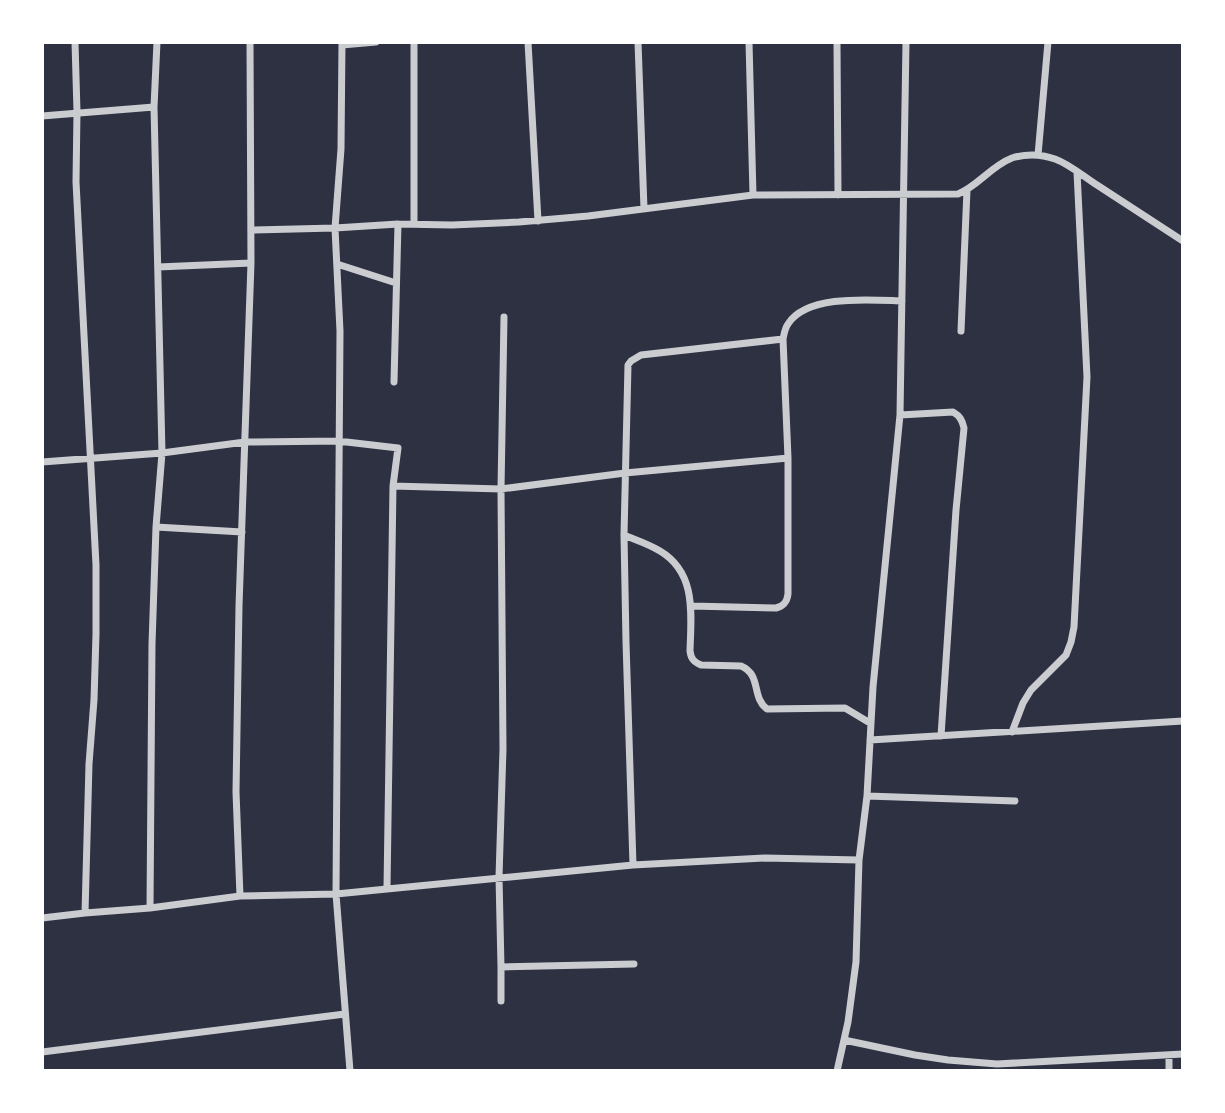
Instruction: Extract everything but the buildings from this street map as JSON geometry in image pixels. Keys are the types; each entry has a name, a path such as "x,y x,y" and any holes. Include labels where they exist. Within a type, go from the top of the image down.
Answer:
{"street":[{"path":"75,42 76,183 96,565 94,700 89,764 85,913"},
{"path":"150,908 152,644 156,527 162,453 154,107 158,42"},
{"path":"240,896 236,792 251,263 250,42"},
{"path":"351,1071 336,894 340,331 335,228 341,149 342,44 376,42"},
{"path":"414,42 414,224"},
{"path":"528,42 538,221"},
{"path":"638,42 644,209"},
{"path":"749,42 753,195"},
{"path":"837,42 838,195"},
{"path":"837,1071 848,1022 856,962 859,860 867,796 870,723 900,415 906,42"},
{"path":"1038,155 1048,42"},
{"path":"42,116 154,107"},
{"path":"251,230 538,221 753,195 952,195 967,190 1004,162 1038,155 1055,159 1077,172 1183,242"},
{"path":"1012,732 1031,690 1066,655 1073,627 1087,377 1077,172"},
{"path":"961,331 967,190"},
{"path":"394,382 398,224"},
{"path":"158,267 251,263"},
{"path":"337,264 396,283"},
{"path":"691,606 776,608 785,603 788,594 788,458 783,339 787,325 797,314 830,302 847,299 902,300"},
{"path":"501,1001 499,877 503,749 501,489 504,317"},
{"path":"633,865 624,535 628,365 631,360 641,355 783,339"},
{"path":"900,415 953,412 959,416 964,428 941,736"},
{"path":"42,462 162,453 245,442 338,441 398,448 393,486 387,888"},
{"path":"393,486 501,489 625,473 788,458"},
{"path":"156,527 242,532"},
{"path":"624,535 659,550 676,563 688,584 691,606 690,652 695,663 746,668 753,677 761,703 767,709 845,708 870,723"},
{"path":"870,740 1183,721"},
{"path":"867,796 1015,801"},
{"path":"42,918 240,896 336,894 633,865 765,858 859,860"},
{"path":"502,967 634,964"},
{"path":"42,1052 345,1014"},
{"path":"844,1040 915,1055 997,1064 1183,1054"},
{"path":"1169,1056 1169,1071"}]}
